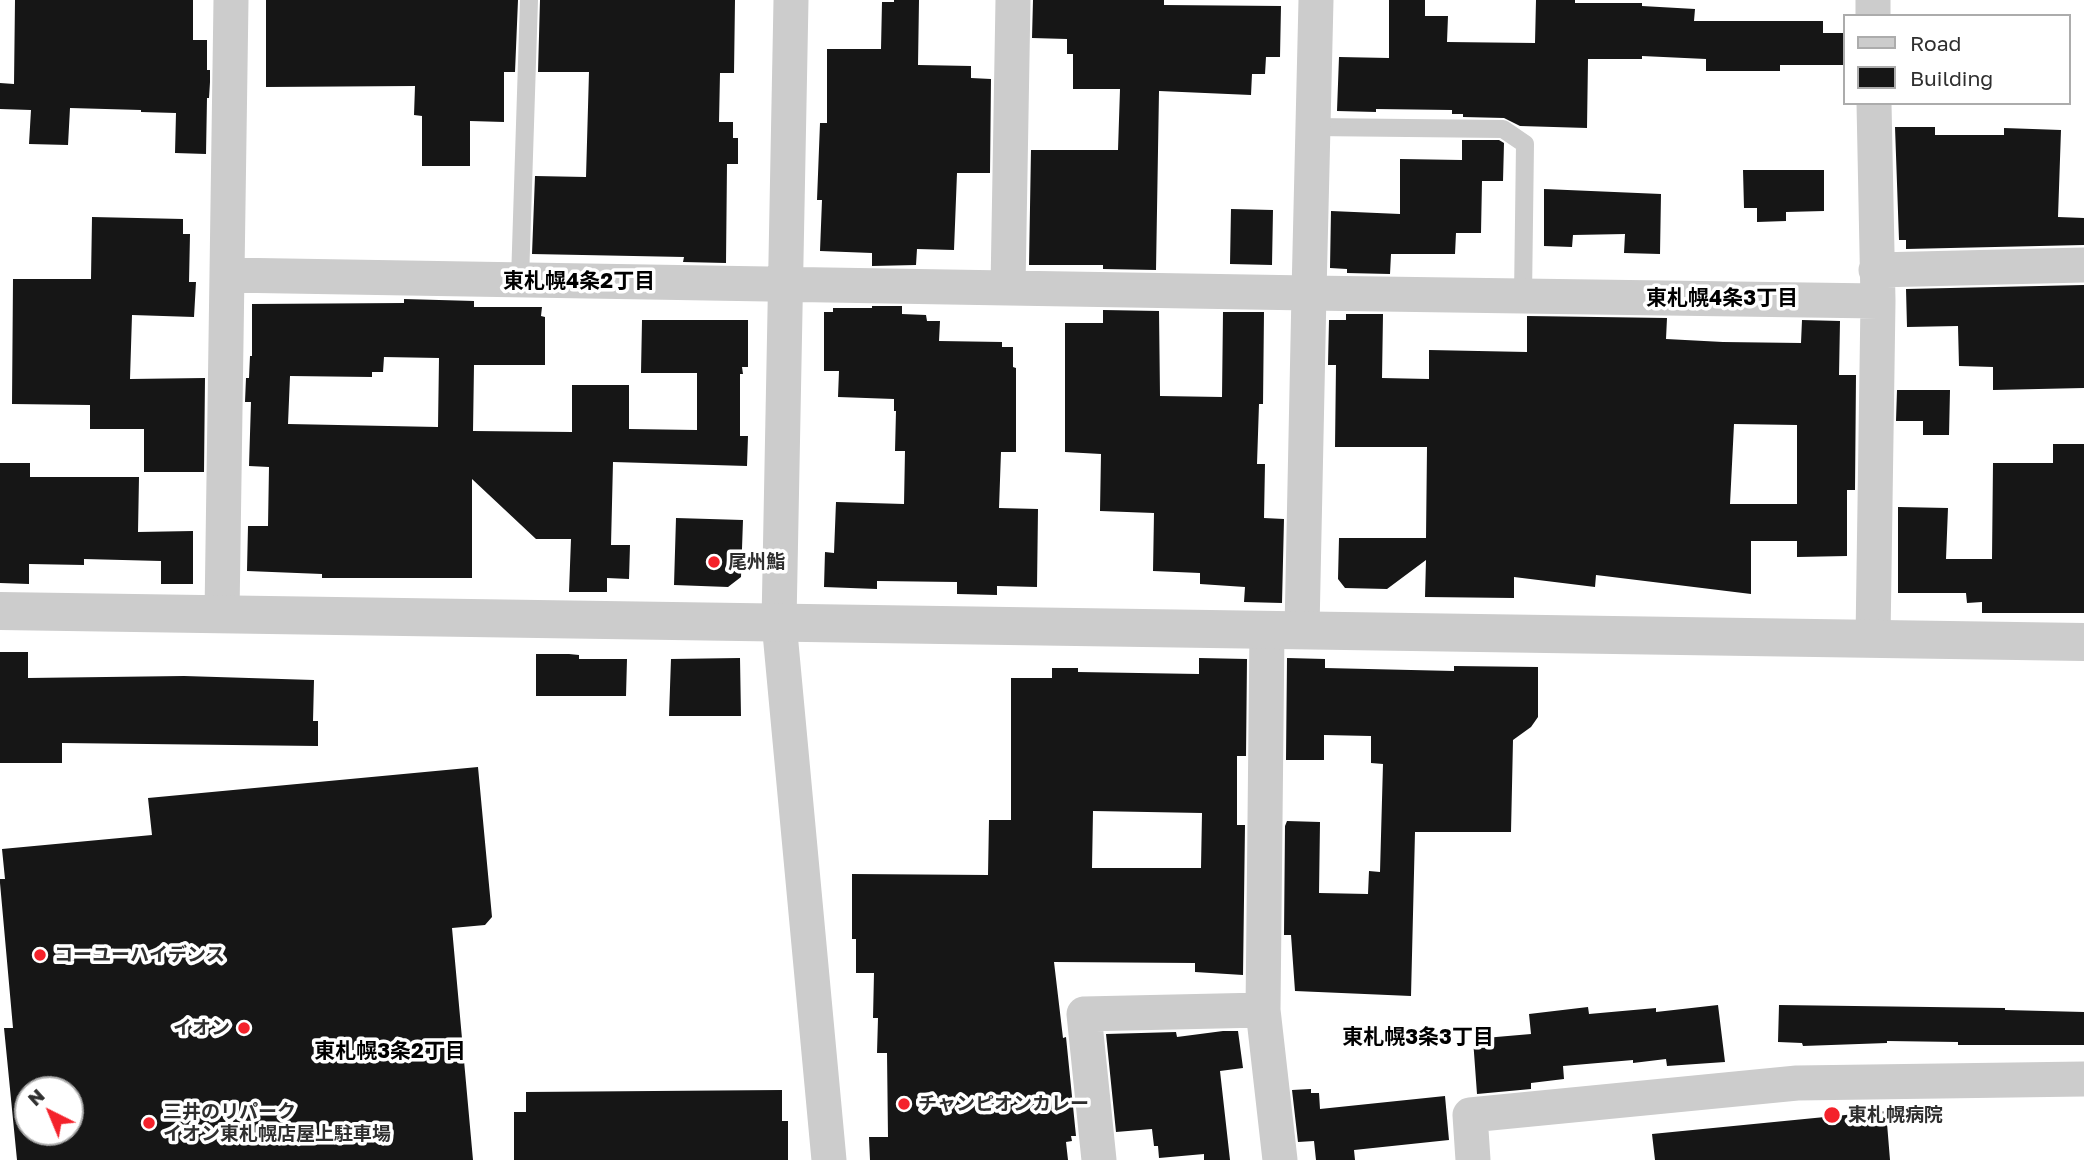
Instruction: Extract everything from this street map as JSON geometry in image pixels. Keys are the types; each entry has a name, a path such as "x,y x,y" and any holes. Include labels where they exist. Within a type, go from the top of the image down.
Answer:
{"street":[{"path":"222,614 231,0"},
{"path":"791,0 779,622 829,1160"},
{"path":"1008,289 1013,0"},
{"path":"1280,1160 1264,1010 1285,630 1309,293 1316,0"},
{"path":"1873,639 1877,286 1874,105"},
{"path":"227,275 1523,296 1877,286 2084,265"},
{"path":"0,611 2084,642"},
{"path":"1099,1160 1084,1014 1264,1010"},
{"path":"1473,1160 1469,1115 1797,1083 2084,1079"}],"lane":[{"path":"520,280 529,0"},
{"path":"1312,127 1503,129 1525,144 1523,296"}],"building":[{"path":"15,0 193,0 193,40 207,40 207,70 210,70 206,154 175,153 176,113 141,110 70,108 68,145 29,144 31,110 0,109 0,83 14,84"},
{"path":"266,0 518,0 515,72 504,72 504,122 470,121 470,166 422,166 422,116 414,115 415,86 266,87"},
{"path":"540,0 735,0 734,73 720,73 719,122 733,122 733,138 738,138 738,164 727,164 726,263 683,262 684,257 532,254 535,176 586,177 589,72 538,72"},
{"path":"919,0 918,65 971,66 971,78 991,79 990,173 957,173 954,250 917,249 916,265 872,266 872,253 820,251 822,200 817,200 820,123 827,123 827,49 881,49 882,2"},
{"path":"1033,0 1164,0 1164,5 1281,6 1280,57 1266,57 1265,74 1252,74 1251,95 1159,91 1156,270 1103,269 1103,265 1029,265 1031,150 1118,150 1120,89 1073,89 1073,54 1067,54 1067,39 1032,38"},
{"path":"1389,0 1425,0 1425,16 1448,16 1447,42 1535,43 1536,0 1642,3 1642,6 1695,9 1694,21 1823,21 1823,33 1842,33 1842,65 1780,65 1780,71 1706,71 1706,59 1642,56 1642,59 1588,59 1587,128 1520,126 1504,118 1463,117 1463,114 1452,114 1452,110 1337,111 1339,57 1389,58"},
{"path":"1895,127 1935,127 1935,135 2004,135 2004,128 2061,130 2058,217 2084,218 2084,245 1906,249 1906,240 1899,240"},
{"path":"1462,140 1499,140 1504,143 1503,181 1482,181 1481,233 1456,233 1455,254 1391,254 1390,274 1347,273 1347,269 1330,268 1331,211 1400,214 1400,159 1462,160"},
{"path":"1743,170 1824,170 1824,211 1786,212 1786,221 1757,222 1757,208 1744,208"},
{"path":"1544,189 1661,194 1660,254 1624,253 1625,234 1573,235 1572,247 1544,246"},
{"path":"1231,209 1273,210 1272,265 1230,264"},
{"path":"92,217 183,219 183,234 190,234 189,282 196,282 194,317 132,315 130,379 205,378 204,472 144,472 144,429 90,429 90,405 12,404 13,279 91,279"},
{"path":"2084,285 2084,388 1993,390 1993,367 1959,366 1958,326 1907,327 1906,289"},
{"path":"404,299 474,301 474,307 542,307 541,316 545,317 545,365 474,365 473,431 572,432 572,385 629,385 629,429 697,430 697,373 641,373 642,320 748,320 748,367 742,367 743,374 740,374 740,436 748,436 747,466 613,462 611,545 630,545 629,579 607,578 607,592 569,592 571,539 536,539 472,479 472,578 322,578 322,574 247,571 248,526 268,526 269,467 249,466 251,402 245,402 246,378 249,378 252,356 252,304 404,303","holes":["384,357 439,358 438,427 288,424 290,376 372,377 372,372 383,372"]},
{"path":"902,306 902,314 926,315 927,321 940,321 939,341 1002,342 1002,347 1013,347 1013,367 1016,368 1016,452 1001,452 999,508 1038,509 1037,587 997,586 997,595 957,594 957,582 877,581 877,589 824,587 825,552 834,553 836,502 904,504 905,451 895,451 894,399 838,397 839,371 824,371 824,312 833,312 833,308"},
{"path":"1103,310 1159,311 1160,396 1222,397 1223,312 1264,312 1263,404 1259,404 1257,464 1265,464 1264,518 1284,519 1282,603 1244,602 1245,587 1200,584 1200,573 1153,571 1154,513 1100,511 1101,454 1065,452 1065,323 1103,323"},
{"path":"1346,314 1383,314 1382,378 1429,379 1429,350 1527,352 1527,316 1667,318 1666,339 1723,342 1801,343 1802,320 1840,321 1839,375 1856,375 1855,490 1847,490 1847,556 1797,557 1797,541 1751,541 1751,594 1596,575 1595,587 1514,577 1514,598 1425,597 1426,560 1387,589 1345,588 1338,579 1339,538 1426,538 1427,447 1335,447 1336,365 1328,365 1329,320 1346,320","holes":["1734,424 1797,425 1797,504 1730,504"]},
{"path":"1897,390 1950,390 1949,435 1923,435 1923,421 1896,421"},
{"path":"2053,444 2084,444 2084,613 1982,613 1982,602 1967,603 1966,593 1898,593 1898,507 1948,508 1946,559 1992,559 1993,463 2053,463"},
{"path":"0,463 30,463 30,477 139,477 138,532 193,531 193,584 161,584 161,561 84,559 84,565 29,564 29,584 0,583"},
{"path":"676,518 743,520 741,577 728,587 674,585"},
{"path":"0,652 28,652 28,678 184,676 314,680 313,721 318,721 318,746 62,743 62,763 0,763"},
{"path":"536,654 579,655 579,659 627,659 626,696 536,696"},
{"path":"740,658 741,716 669,716 671,659"},
{"path":"1199,658 1247,659 1246,756 1237,756 1237,825 1245,825 1243,975 1195,972 1195,963 1054,962 1063,1038 1066,1037 1076,1136 1071,1136 1072,1141 1066,1142 1068,1160 870,1160 869,1137 888,1137 887,1053 877,1053 878,1018 873,1018 874,973 856,973 856,939 852,939 852,874 988,875 989,820 1011,820 1011,678 1052,678 1052,668 1078,668 1078,672 1199,674","holes":["1093,811 1202,813 1201,868 1092,868"]},
{"path":"1287,658 1325,659 1325,668 1454,671 1454,666 1538,667 1538,717 1531,727 1513,740 1511,832 1415,832 1411,996 1295,991 1291,935 1284,935 1285,826 1287,821 1320,822 1319,893 1368,894 1369,871 1380,872 1383,764 1371,763 1371,736 1324,735 1324,760 1286,760"},
{"path":"478,767 492,917 485,925 452,928 473,1160 17,1160 16,1146 84,1146 84,1076 14,1076 14,1130 4,1028 13,1028 0,883 0,879 5,879 2,849 152,835 148,798"},
{"path":"1718,1005 1725,1062 1667,1066 1666,1059 1563,1066 1564,1079 1531,1083 1531,1089 1477,1094 1473,1039 1531,1034 1529,1014 1588,1007 1589,1014 1656,1008 1656,1012"},
{"path":"1779,1005 2005,1008 2084,1012 2084,1045 1958,1045 1958,1042 1887,1041 1803,1046 1802,1043 1778,1042"},
{"path":"1238,1031 1243,1068 1220,1071 1230,1160 1204,1160 1204,1154 1159,1158 1152,1129 1116,1132 1106,1034 1176,1032 1177,1037"},
{"path":"1311,1089 1311,1093 1319,1093 1320,1109 1445,1096 1449,1140 1354,1150 1355,1160 1316,1160 1314,1141 1298,1142 1292,1090"},
{"path":"782,1090 782,1121 788,1121 788,1160 514,1160 514,1112 526,1112 526,1092"},
{"path":"1886,1111 1890,1160 1655,1160 1652,1134"}],"place":[{"name":"尾州鮨","path":"714,562"},
{"name":"コーユーハイデンス","path":"40,955"},
{"name":"イオン","path":"244,1028"},
{"name":"チャンピオンカレー","path":"904,1104"},
{"name":"東札幌病院","path":"1832,1115"},
{"name":"三井のリパーク イオン東札幌店屋上駐車場","path":"149,1123"}],"district":[{"name":"東札幌4条2丁目","path":"579,281"},
{"name":"東札幌4条3丁目","path":"1722,298"},
{"name":"東札幌3条3丁目","path":"1418,1037"},
{"name":"東札幌3条2丁目","path":"390,1051"}]}
